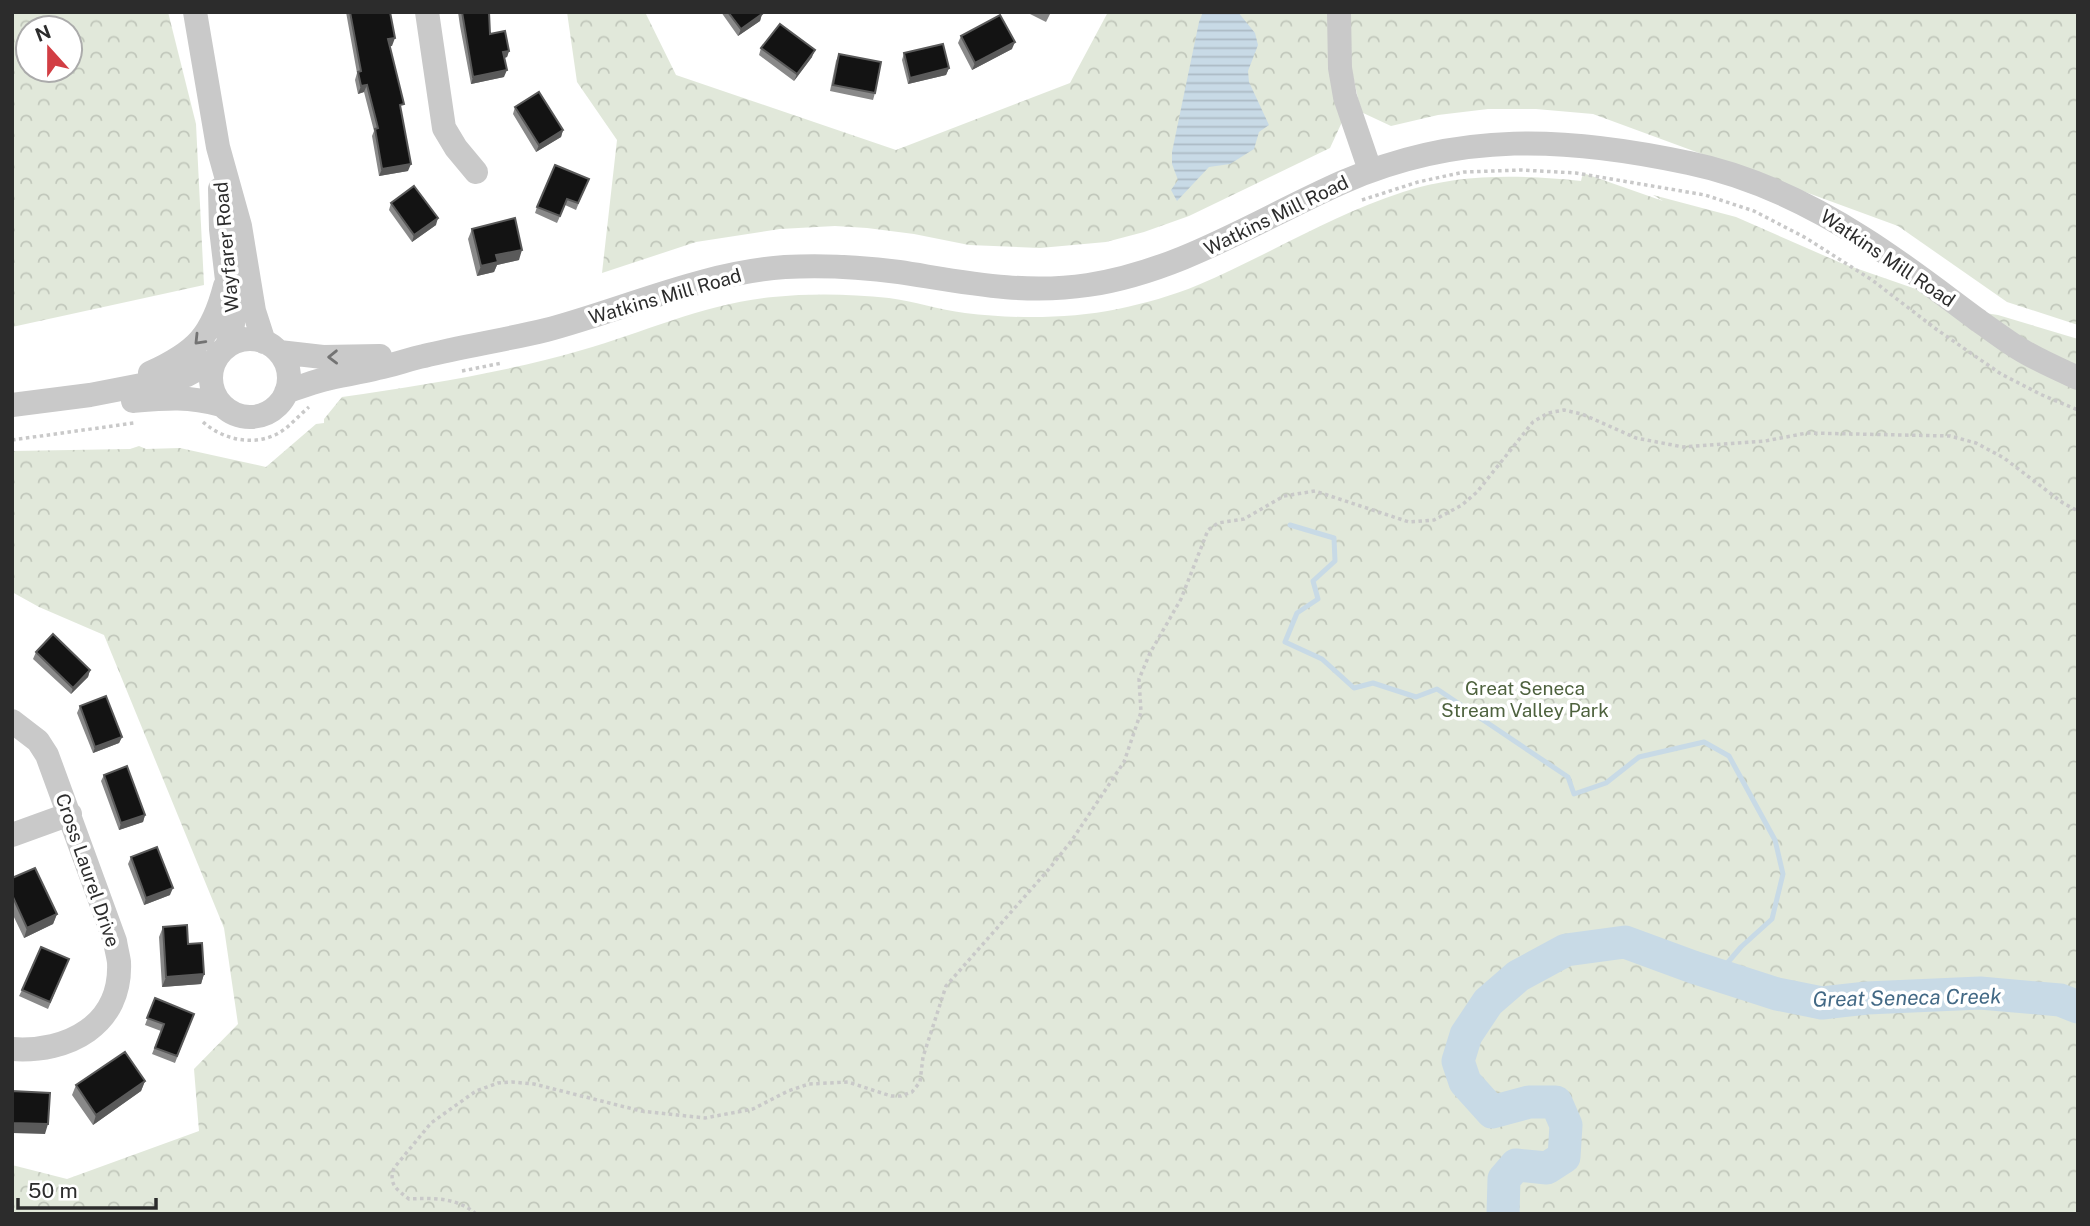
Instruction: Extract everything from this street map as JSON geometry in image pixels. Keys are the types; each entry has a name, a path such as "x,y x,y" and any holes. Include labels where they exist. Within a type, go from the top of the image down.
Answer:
{"street":[{"name":"Wayfarer Road","path":"195,12 218,147 240,226 254,311 272,347"},
{"path":"427,12 444,128 476,172"},
{"path":"1339,12 1340,68 1345,97 1370,170"},
{"name":"Watkins Mill Road","path":"286,392 325,379 551,329 693,284 733,274 781,267 864,268 1009,289 1046,289 1109,282 1170,263 1218,244 1339,184 1412,156 1455,148 1531,143 1570,145 1688,163 1736,175 1772,188 1866,239 2015,347 2078,378"},
{"name":"Wayfarer Road","path":"218,147 221,229 233,324 221,353"},
{"path":"90,395 177,361 204,337 218,313 227,280"},
{"path":"12,405 90,395 187,375 239,340 252,339 272,347 285,361 288,371 289,382 279,403 270,411 257,416 244,416 200,399 173,397 129,401 90,395"},
{"name":"Watkins Mill Road","path":"272,347 323,358 426,355"},
{"path":"221,353 211,382 221,405"},
{"name":"Cross Laurel Drive","path":"12,721 38,741 47,755 115,941 119,962 116,990 106,1015 92,1027 75,1039 54,1047 12,1049"},
{"path":"12,835 70,814"}],"path":[{"path":"1350,202 1464,172 1521,170 1576,173 1706,195 1754,211 1806,238 1872,280 2001,374 2078,410"},
{"path":"452,373 502,363"},
{"path":"200,420 226,437 262,439 276,435 317,401"},
{"path":"476,1214 470,1208 442,1198 409,1199 393,1186 391,1177 394,1168 431,1123 476,1091 498,1083 534,1084 641,1111 705,1118 753,1109 788,1091 809,1084 848,1082 891,1096 901,1096 916,1089 920,1082 923,1057 946,986 1049,869 1124,762 1141,712 1139,679 1150,653 1181,599 1208,530 1219,523 1244,519 1284,496 1315,491 1409,522 1434,520 1462,505 1477,492 1533,422 1548,413 1564,410 1581,414 1636,438 1683,447 1765,441 1807,433 1950,436 1976,443 2004,458 2063,503 2078,511"},
{"path":"12,440 142,422"}],"green space":[{"path":"12,12 168,12 196,124 204,285 12,327"},
{"path":"567,12 645,12 676,75 896,150 1070,83 1108,12 1329,12 1342,122 1330,148 1189,216 1106,242 1040,248 969,245 867,228 835,226 780,229 696,242 602,273 617,140 577,82"},
{"path":"1350,12 2078,12 2078,325 2007,302 1898,226 1593,114 1536,109 1488,109 1438,115 1391,126 1361,112 1351,67"},
{"name":"Great Seneca Stream Valley Park","path":"1583,173 1663,201 1653,195 1736,217 1841,263 1985,313 2078,339 2078,1214 12,1214 12,1165 67,1179 199,1131 194,1069 238,1024 224,928 104,635 39,607 12,592 12,451 130,449 139,446 146,449 180,448 266,467 316,424 324,423 324,419 342,397 523,365 606,343 724,305 773,297 831,294 889,298 955,312 984,315 1042,317 1099,312 1148,302 1188,289 1350,212 1403,192 1447,181 1492,177 1581,181"}],"water":[{"path":"1203,12 1238,12 1255,33 1258,45 1248,71 1249,82 1269,125 1259,132 1254,149 1230,164 1209,167 1177,201 1171,190 1178,180 1172,164 1172,152 1199,22"}],"building":[{"path":"350,12 390,12 395,38 388,39 404,104 400,105 411,164 382,169 375,129 378,128 367,85 361,86 358,72 361,71"},
{"path":"462,12 489,12 490,34 505,31 509,51 503,52 507,70 473,77"},
{"path":"728,12 761,12 762,14 741,29"},
{"path":"1000,15 1015,42 975,63 961,36"},
{"path":"780,24 815,50 797,74 761,48"},
{"path":"943,44 949,68 910,78 904,53"},
{"path":"839,54 881,62 875,93 833,85"},
{"path":"539,92 563,130 539,145 515,107"},
{"path":"555,165 589,179 578,203 567,199 560,216 537,207"},
{"path":"414,186 438,218 414,235 391,203"},
{"path":"515,218 522,250 496,255 498,262 481,266 472,229"},
{"path":"53,634 90,670 73,688 36,652"},
{"path":"106,696 122,737 95,747 80,706"},
{"path":"127,766 145,815 121,823 104,775"},
{"path":"157,847 173,888 146,898 131,857"},
{"path":"35,868 57,914 27,928 12,895 12,878"},
{"path":"187,925 188,944 202,943 204,974 166,977 163,927"},
{"path":"41,947 69,959 50,1002 22,990"},
{"path":"155,998 194,1014 177,1056 155,1048 164,1024 147,1018"},
{"path":"125,1052 145,1081 96,1115 76,1085"},
{"path":"12,1091 50,1093 48,1124 12,1123"}],"waterway":[{"path":"1290,525 1334,538 1335,561 1313,581 1318,599 1297,613 1285,642 1322,659 1354,688 1373,683 1416,697 1437,689 1568,777 1574,794 1606,783 1639,757 1704,742 1729,756 1775,840 1783,874 1772,919 1741,947 1717,975"},
{"name":"Great Seneca Creek","path":"1503,1214 1504,1179 1516,1165 1547,1168 1564,1157 1566,1125 1556,1102 1529,1102 1492,1112 1465,1082 1458,1061 1466,1035 1488,1002 1518,976 1566,950 1625,942 1777,994 1822,1003 1867,998 1980,993 2060,1000 2078,1007"}]}
